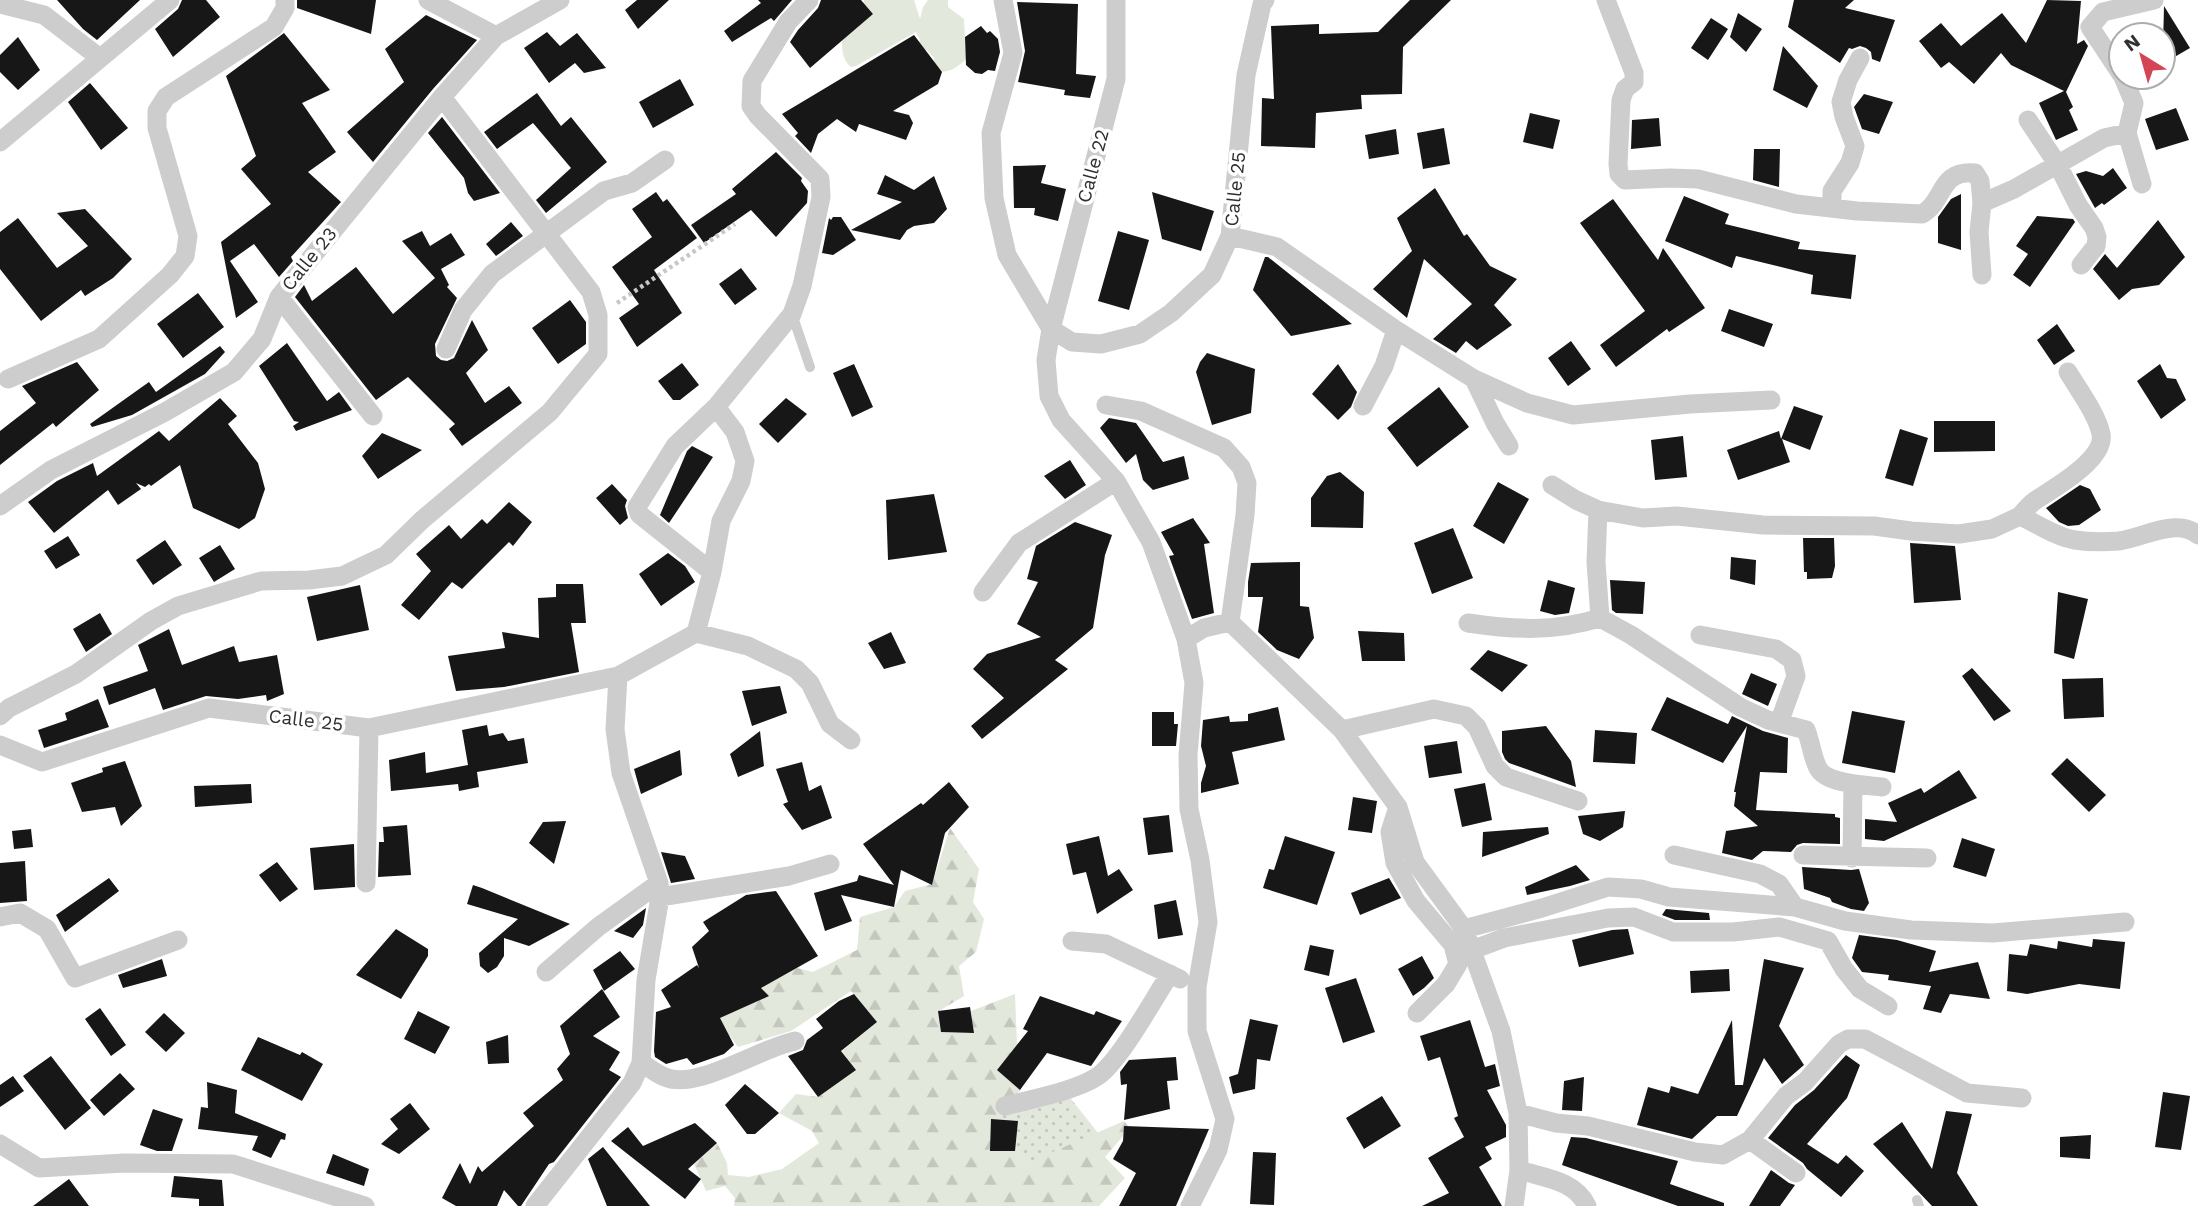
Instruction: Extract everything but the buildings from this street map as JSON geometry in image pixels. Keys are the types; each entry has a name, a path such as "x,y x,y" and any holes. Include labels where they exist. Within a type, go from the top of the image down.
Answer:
{"street":[{"path":"0,142 170,0"},
{"path":"8,379 99,339 170,275 186,256 188,236 157,128 157,111 166,97 274,27 285,8 285,0"},
{"path":"428,0 496,36"},
{"name":"Calle 23","path":"0,506 51,470 165,412 234,372 262,339 279,297 442,97 496,36 560,0"},
{"path":"712,572 639,514 637,507 675,446 716,407 792,314 802,286 821,197 820,179 751,106 752,80 788,22 809,0"},
{"path":"1003,0 1013,53 991,134 994,198 1007,255 1051,329"},
{"name":"Calle 22","path":"1116,0 1116,79 1051,329 1046,360 1049,396 1061,420 1116,481 1152,542 1186,639 1194,683 1188,755 1189,809 1200,860 1208,922 1197,987 1197,1031 1225,1119 1218,1150 1190,1206"},
{"name":"Calle 25","path":"1051,329 1072,342 1101,344 1140,334 1171,313 1212,275 1230,236 1246,75 1265,0"},
{"path":"1606,0 1634,73 1634,82 1625,89 1621,100 1618,164 1619,174 1625,180 1698,179 1796,204 1922,214 1930,209 1944,184 1954,176 1975,173 1980,181 1982,203 1979,232 1982,275"},
{"path":"2107,53 2090,27 2103,12 2154,0"},
{"path":"0,4 44,15 100,58"},
{"path":"1832,208 1832,191 1850,163 1855,146 1841,102 1848,80 1860,58"},
{"path":"2129,91 2134,103 2127,133 2142,184"},
{"path":"0,716 9,708 76,674 151,621 178,606 261,581 342,576 386,555 422,520 550,412 598,354 598,315 591,292 442,97"},
{"path":"2028,120 2058,165 2078,205 2094,228 2096,246 2081,265"},
{"path":"1982,203 2014,190 2104,138 2127,133"},
{"path":"446,349 463,310 492,274 604,191 632,183 666,160"},
{"path":"1230,236 1277,247 1396,330 1474,379 1527,403 1573,415 1690,404 1771,400"},
{"path":"279,297 373,416"},
{"path":"1363,406 1384,366 1396,330"},
{"path":"1552,485 1598,510 1643,517 1677,516 1763,525 1874,526 1959,534 1992,529 2020,516 2097,453 2101,433 2068,372"},
{"path":"1474,379 1495,424 1509,446"},
{"path":"1107,405 1141,411 1224,448 1241,467 1247,483 1245,515 1230,622"},
{"path":"716,407 735,432 745,461 741,481 721,521 712,572 696,633 748,646 796,669 810,683 830,724 851,740"},
{"path":"983,592 1018,543 1116,481"},
{"path":"1598,510 1596,562 1600,618"},
{"path":"2020,516 2076,540 2119,541 2176,527 2194,531 2198,535"},
{"path":"1468,623 1538,629 1572,626 1600,618 1638,639 1740,707 1779,723 1806,730 1818,768 1824,777 1881,787"},
{"path":"1186,639 1204,628 1230,622"},
{"path":"1230,622 1342,730 1398,807 1415,862 1464,929 1501,1031 1518,1113 1519,1170 1514,1206"},
{"name":"Calle 25","path":"0,744 42,762 209,708 369,728 618,676 696,633"},
{"path":"1700,635 1776,649 1792,660 1796,676 1779,723"},
{"path":"535,1206 624,1094 641,1063 646,980 660,890 621,773 615,729 618,676"},
{"path":"1342,730 1434,709 1466,716 1477,727 1495,766 1506,777 1578,801"},
{"path":"366,883 369,728"},
{"path":"1852,858 1853,784"},
{"path":"1398,807 1390,832 1395,863 1416,901 1453,945 1458,964 1446,984 1417,1013"},
{"path":"1674,855 1760,874 1779,884 1795,907"},
{"path":"1803,855 1927,858"},
{"path":"546,972 598,927 660,890 789,876 830,863"},
{"path":"1464,929 1608,887 1640,889 1669,897 1795,907 1845,921 1911,930 1993,933 2125,922"},
{"path":"0,916 20,913 47,929 75,978 178,940"},
{"path":"1472,950 1504,938 1608,918 1634,917 1672,932 1684,933 1779,928 1828,941 1844,969 1860,989 1888,1006"},
{"path":"1072,941 1106,944 1197,987"},
{"path":"1005,1106 1082,1084 1100,1075 1118,1053 1170,974"},
{"path":"1518,1113 1556,1123 1588,1126 1695,1152 1723,1155 1750,1140 1786,1096 1805,1082 1839,1044 1848,1039 1865,1038 1967,1093 2022,1098"},
{"path":"641,1063 666,1078 699,1078 777,1044 795,1041"},
{"path":"1750,1140 1796,1173"},
{"path":"0,1144 38,1168 124,1163 233,1164 365,1206"},
{"path":"1519,1170 1571,1186 1587,1206"}],"lane":[{"path":"792,314 810,367"}],"path":[{"path":"598,315 735,224"}],"green space":[{"path":"864,0 914,0 920,19 928,0 948,0 948,7 964,19 966,59 952,69 935,71 934,58 927,50 921,51 916,32 851,67 844,57 842,35 873,14"},
{"path":"950,828 979,869 973,902 984,919 976,952 959,966 964,996 939,1011 941,1032 973,1033 971,1011 1015,994 1017,1045 997,1070 1021,1090 997,1113 1025,1164 1124,1121 1130,1128 1105,1157 1125,1178 1099,1206 734,1206 735,1198 725,1186 706,1191 694,1164 717,1143 727,1163 728,1175 749,1177 782,1169 819,1143 812,1131 779,1113 796,1094 818,1097 855,1070 842,1051 877,1022 851,991 791,1031 738,1047 730,1036 721,1038 703,1026 768,996 761,988 797,968 813,972 857,950 860,917 894,907 905,891 932,884"},
{"path":"1064,1090 1098,1133 1057,1162 1025,1164 996,1113"}]}
